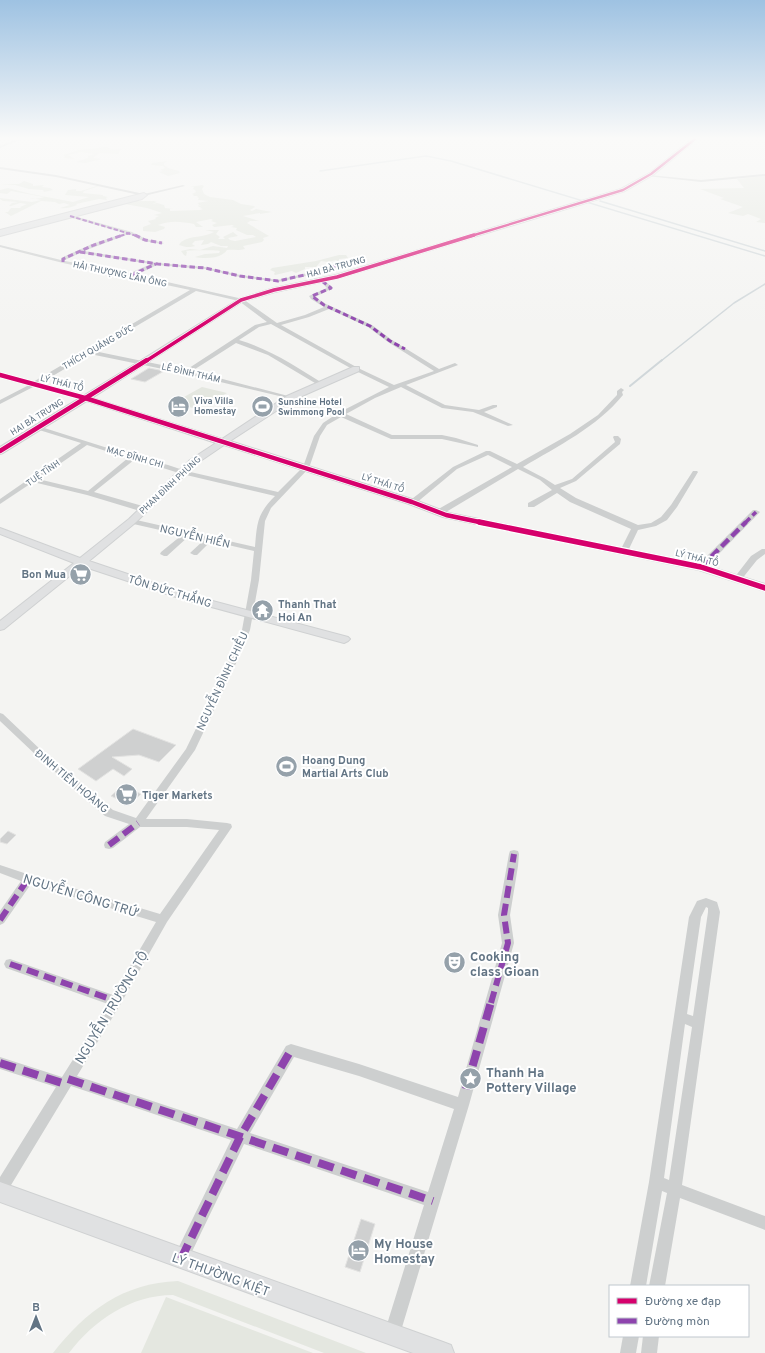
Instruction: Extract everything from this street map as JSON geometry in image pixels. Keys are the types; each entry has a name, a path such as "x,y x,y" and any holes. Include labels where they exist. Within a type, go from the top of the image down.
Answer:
{"street":[{"path":"0,233 117,202"},
{"path":"0,233 124,202"},
{"name":"HAI BÀ TRƯNG","path":"0,451 143,363 241,300 274,290 322,281 583,202"},
{"path":"70,216 130,233 145,240 162,242"},
{"path":"64,262 63,259 130,233"},
{"name":"HẢI THƯỢNG LÃN ÔNG","path":"0,246 64,262 131,275 241,300"},
{"path":"80,252 156,264 205,268 240,276 278,280 314,273 362,257"},
{"path":"131,275 156,264"},
{"path":"322,281 331,288 312,296 329,307 370,326 390,341 438,371"},
{"name":"THÍCH QUẢNG ĐỨC","path":"0,402 33,385 194,290"},
{"path":"241,300 277,325 356,369 394,387"},
{"path":"277,325 308,316 329,307"},
{"path":"187,372 257,326 272,322"},
{"path":"236,341 247,343 266,352 322,385"},
{"name":"LÊ ĐÌNH THÁM","path":"90,352 187,372 290,398"},
{"path":"306,468 317,436 325,424 340,414 394,387 455,366"},
{"name":"PHAN ĐÌNH PHÙNG","path":"0,627 132,521 143,509 184,473 193,462 290,398 356,369"},
{"name":"LÝ THÁI TỔ","path":"0,375 85,398 412,502 438,513 701,567 765,588"},
{"path":"402,385 444,407 469,409 510,425"},
{"path":"438,513 572,435 600,416 620,395 619,392 621,390"},
{"path":"479,412 495,406"},
{"path":"340,414 391,437 454,438 476,446"},
{"name":"MẠC ĐĨNH CHI","path":"38,428 70,436 85,443 134,458 173,467 184,473 280,495"},
{"path":"531,505 555,489 581,475 618,444 618,439 616,438"},
{"name":"TUỆ TĨNH","path":"0,502 85,443"},
{"path":"412,502 455,468 488,452 542,479 573,500 635,528 649,526 660,522 669,513 695,472"},
{"path":"89,493 134,458"},
{"path":"173,467 193,462"},
{"name":"NGUYỄN ĐÌNH CHIỂU","path":"109,845 138,822 190,750 234,659 246,630 259,550 261,521 268,507 306,468"},
{"path":"33,480 89,493 143,509"},
{"path":"701,567 756,512"},
{"name":"NGUYỄN HIỀN","path":"132,521 259,550"},
{"path":"624,551 635,528"},
{"name":"TÔN ĐỨC THẮNG","path":"0,531 81,562 186,597 344,639"},
{"path":"164,554 187,534"},
{"path":"194,552 209,539"},
{"path":"738,578 754,558 765,551"},
{"name":"ĐINH TIÊN HOÀNG","path":"0,716 40,754 109,813 130,821 138,822 187,823 227,827"},
{"name":"NGUYỄN TRƯỜNG TỘ","path":"0,1191 116,1001 163,919 227,827"},
{"path":"392,1334 434,1201 508,943 504,915 514,854"},
{"name":"NGUYỄN CÔNG TRỨ","path":"0,869 28,879 163,919"},
{"path":"0,920 28,879"},
{"path":"638,1285 656,1182 689,964 694,917 698,906 702,902 713,906 714,912 677,1175 657,1285"},
{"path":"10,964 116,1001"},
{"path":"680,1017 698,1023"},
{"path":"181,1259 240,1137 291,1050 359,1070 462,1105"},
{"path":"0,1063 66,1081 434,1201"},
{"path":"656,1182 765,1222"},
{"name":"LÝ THƯỜNG KIỆT","path":"0,1191 181,1259 443,1353"},
{"path":"628,1353 631,1337"},
{"path":"649,1353 651,1337"}],"shaded area":[{"path":"39,202 11,216 5,212 8,212 11,208 21,208 20,207 27,204 20,203 9,206 12,203"},
{"path":"55,202 85,202 64,208 60,208 70,205 64,203 59,204"},
{"path":"131,202 157,202 152,204 157,203 164,205 165,208 173,209 170,209 170,211 203,209 198,207 201,205 198,206 199,204 197,203 237,202 254,206 255,207 250,210 252,211 256,209 272,212 243,216 259,221 250,221 247,223 269,236 263,238 264,240 262,242 243,246 245,249 227,250 217,257 195,257 205,254 219,253 220,251 186,251 186,256 181,251 190,249 200,250 213,246 227,248 228,246 221,246 211,242 201,245 204,240 195,241 192,244 195,246 193,247 179,245 181,242 193,237 214,232 205,230 219,230 216,234 220,237 218,239 225,239 223,237 233,232 238,236 228,238 230,240 235,241 256,237 236,230 237,228 231,227 234,226 232,225 214,227 212,225 217,223 211,221 213,220 211,219 196,222 203,227 196,227 194,224 172,222 158,225 165,227 164,229 155,232 143,231 143,227 151,224 148,221 156,219 155,218 159,216 154,215 162,213 147,208 125,204"},
{"path":"729,202 765,202 765,223 756,222 761,219 748,214 743,216 728,213 743,207"},
{"path":"339,255 346,255 348,258 339,259 339,262 336,260 328,262 321,261 316,267 305,267 305,269 296,273 292,271 275,275 275,272 270,270 272,268 316,261"},
{"path":"202,387 227,393 197,409 173,403"},
{"path":"178,1281 366,1353 324,1353 173,1295 143,1299 128,1305 102,1320 79,1341 69,1353 53,1353 79,1324 107,1302 140,1287"},
{"path":"166,1297 313,1353 141,1353"}],"building":[{"path":"149,368 164,371 145,382 131,379"},
{"path":"133,729 176,745 159,762 139,755 112,757 132,769 124,776 113,769 96,781 78,769"},
{"name":"Tiger Markets","path":"123,785 141,794 130,805 111,796"},
{"path":"8,831 16,835 7,844 0,842 0,839"},
{"name":"My House Homestay","path":"361,1219 375,1224 360,1272 345,1267"}],"waterway":[{"path":"587,202 765,256"},
{"path":"604,202 765,251"},
{"path":"661,361 734,303 765,284"},
{"path":"630,386 662,360"}],"marked path":[{"path":"70,216 130,233 145,240 162,243"},
{"path":"63,262 63,259 94,245 130,233"},
{"path":"80,252 158,264 205,268 240,276 278,281 313,273 362,257"},
{"path":"131,275 156,264"},
{"path":"322,281 331,288 312,296 313,298 324,305 370,326 390,341 405,349"},
{"path":"701,567 756,512"},
{"path":"109,845 138,823"},
{"path":"466,1089 508,943 504,915 514,854"},
{"path":"0,920 28,879"},
{"path":"10,964 116,1001"},
{"path":"181,1259 240,1137 291,1050"},
{"path":"0,1063 65,1084"},
{"path":"68,1079 433,1201"}],"cycle path":[{"path":"0,451 143,363 241,300 274,290 337,277 583,202"},
{"path":"0,375 85,398 412,502 446,515 701,567 765,588"}],"place":[{"name":"Viva Villa Homestay","path":"178,406"},
{"name":"Sunshine Hotel Swimmong Pool","path":"263,407"},
{"name":"Bon Mua","path":"81,574"},
{"name":"Thanh That Hoi An","path":"262,610"},
{"name":"Hoang Dung Martial Arts Club","path":"286,766"},
{"name":"Tiger Markets","path":"126,795"},
{"name":"Cooking class Gioan","path":"454,963"},
{"name":"Thanh Ha Pottery Village","path":"470,1079"},
{"name":"My House Homestay","path":"359,1250"}]}
